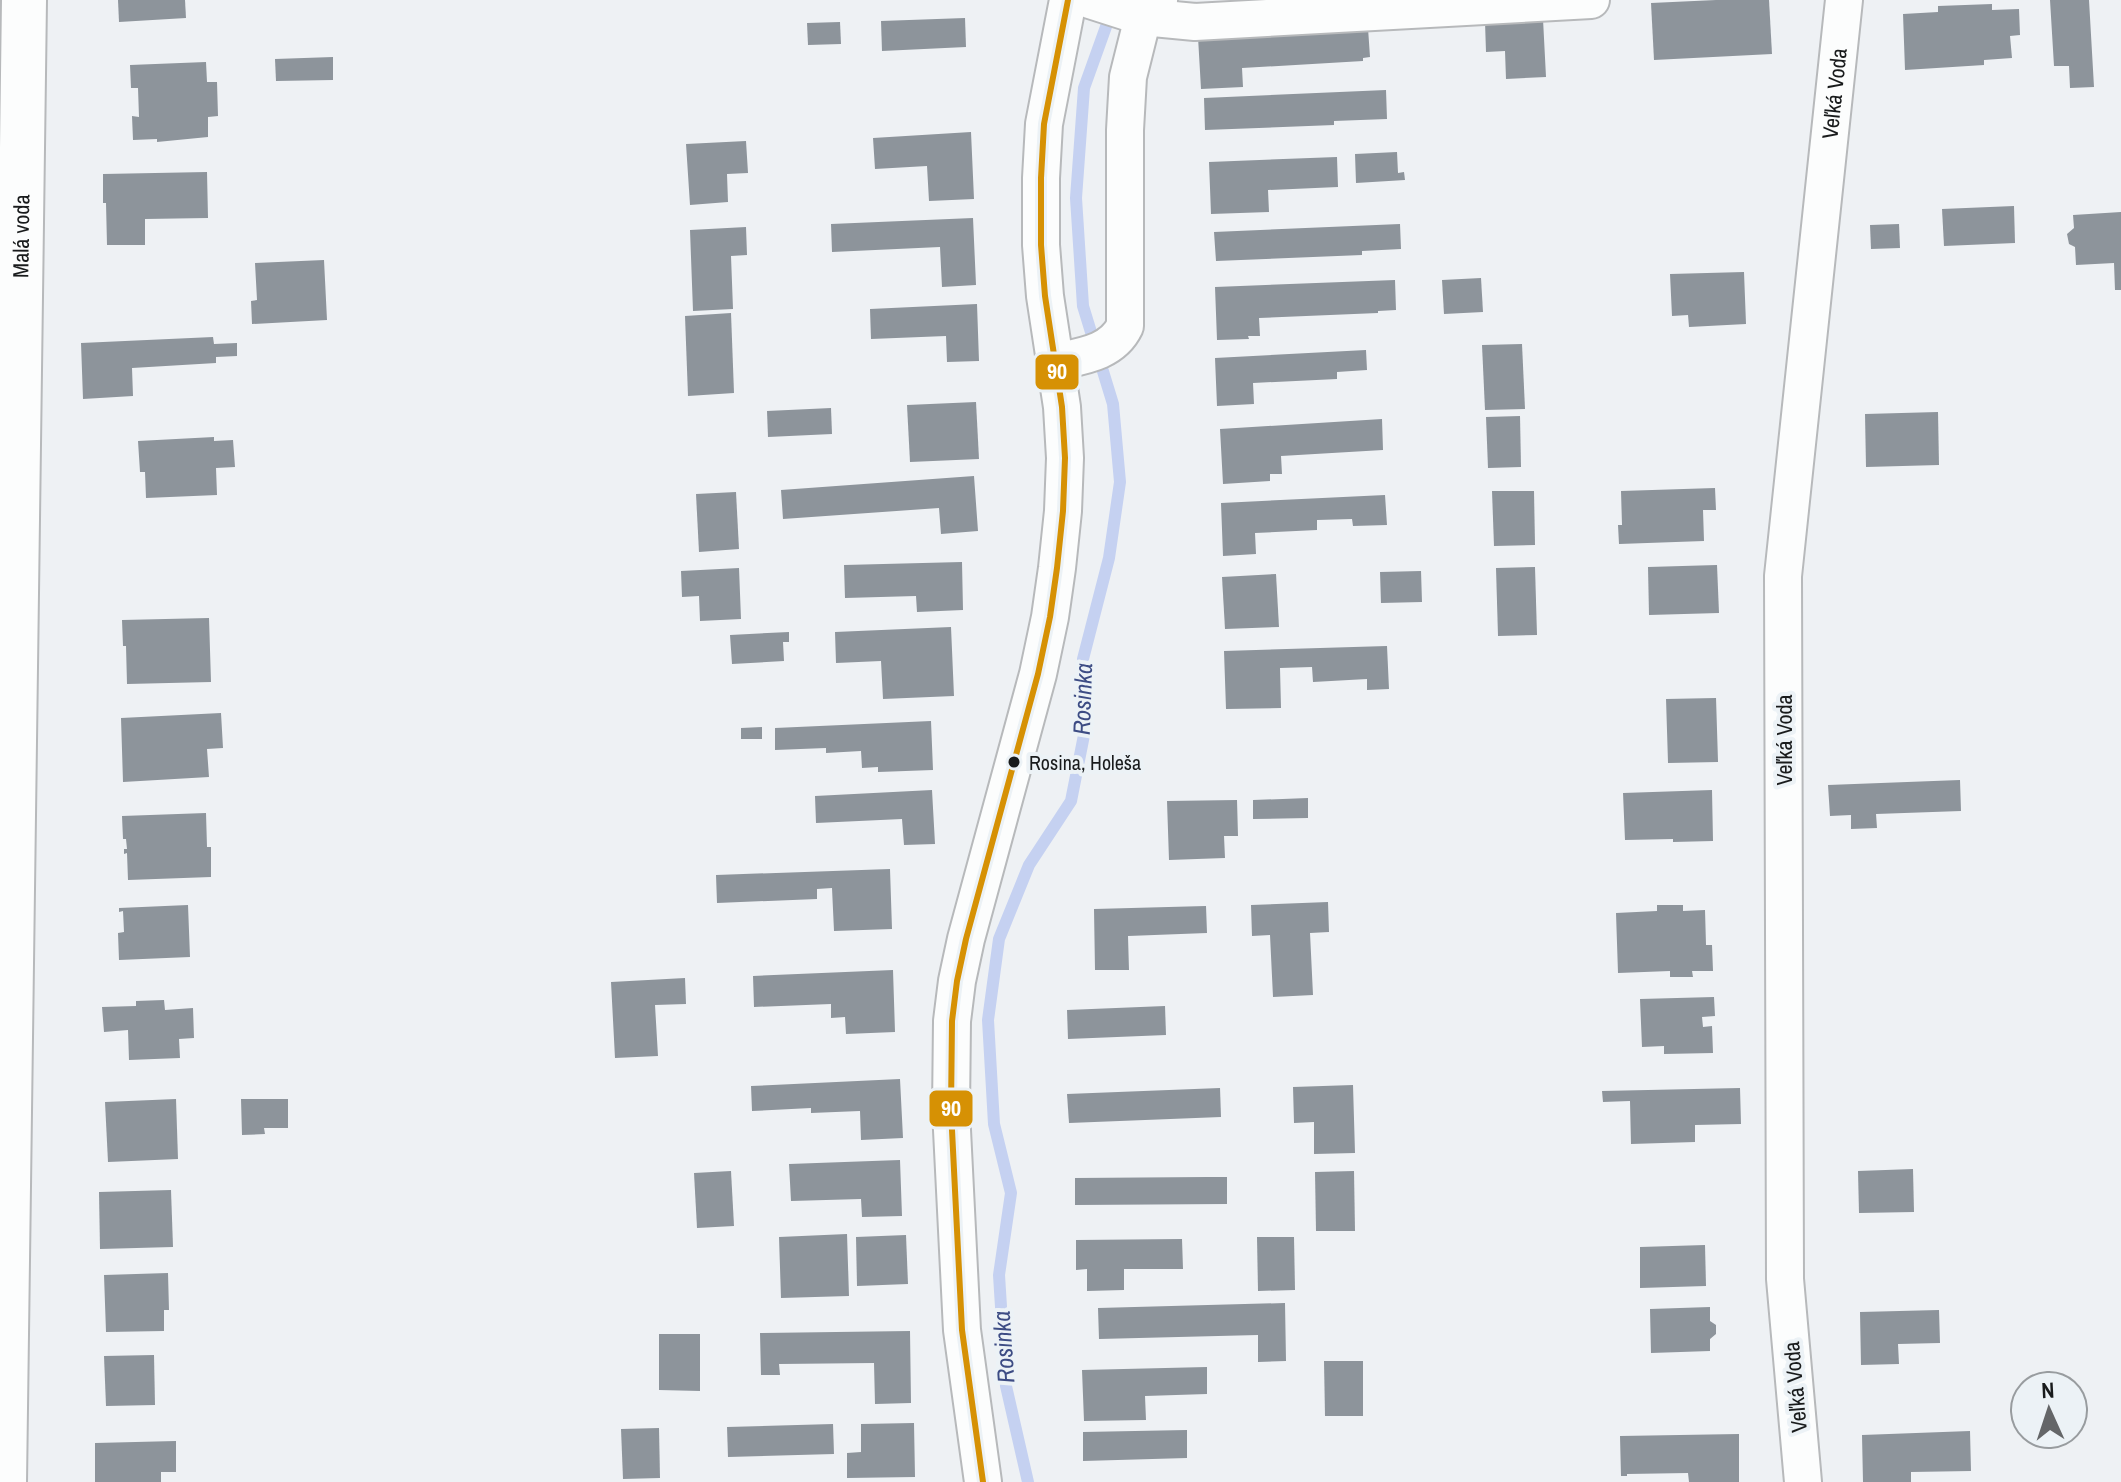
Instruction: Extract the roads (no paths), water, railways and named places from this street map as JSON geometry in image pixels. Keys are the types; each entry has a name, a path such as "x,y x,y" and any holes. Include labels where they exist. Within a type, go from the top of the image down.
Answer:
{"street":[{"name":"Malá voda","path":"4,1482 24,0"},
{"path":"1068,0 1044,124 1041,245 1045,296 1083,355"},
{"path":"983,1482 968,1381 958,1279 951,1110 952,1021 966,939 1038,674 1050,617 1063,511 1065,458 1062,407 1083,355 1120,337 1125,326 1128,77 1124,6 1195,22 1591,0"},
{"name":"Veľká Voda","path":"1803,1482 1785,1279 1783,576 1844,0"}],"waterway":[{"name":"Rosinka","path":"1028,1482 1006,1386 999,1275 1011,1193 994,1124 988,1020 999,939 1029,865 1071,801 1085,730 1083,659 1109,558 1120,482 1113,404 1083,306 1076,198 1084,88 1112,10"}],"place":[{"name":"Rosina, Holeša","path":"1014,762"}]}
